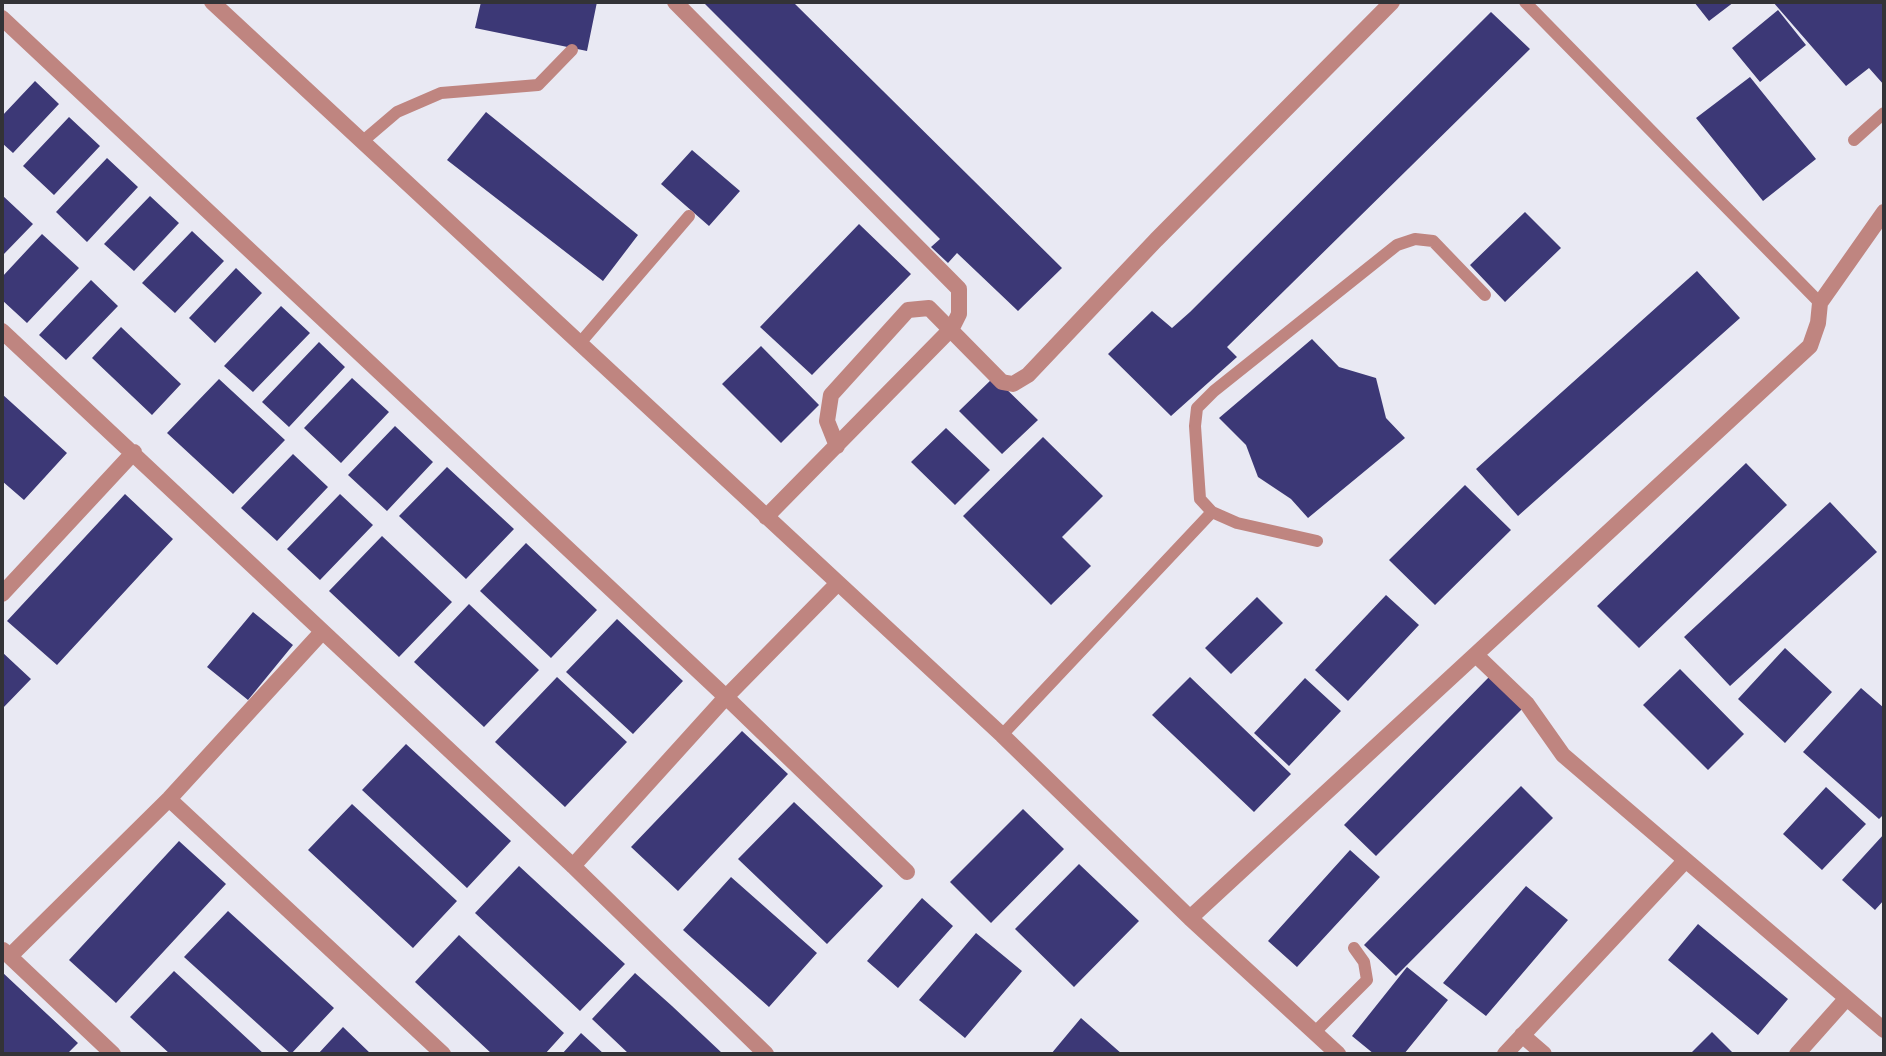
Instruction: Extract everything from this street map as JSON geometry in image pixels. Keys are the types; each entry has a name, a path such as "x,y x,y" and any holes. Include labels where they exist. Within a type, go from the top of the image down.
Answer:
{"street":[{"path":"212,2 1002,735 1190,918 1338,1054"},
{"path":"675,2 959,289 959,314 952,328 766,517"},
{"path":"837,446 827,421 831,395 908,310 929,308 1002,382 1013,384 1028,375 1156,240 1392,2"},
{"path":"2,18 726,697 907,872"},
{"path":"1190,918 1810,346 1818,323 1820,303 1884,212"},
{"path":"2,331 573,866 766,1054"},
{"path":"2,594 134,452"},
{"path":"573,866 726,697 838,583"},
{"path":"113,1054 6,953 169,799 322,632"},
{"path":"1477,656 1527,704 1563,755 1684,862 1884,1030"},
{"path":"169,799 443,1054"},
{"path":"1505,1054 1684,862"},
{"path":"1797,1054 1846,999"},
{"path":"1522,1035 1544,1054"}],"lane":[{"path":"1525,2 1820,303"},
{"path":"363,141 397,112 441,93 538,85 572,50"},
{"path":"1854,140 1884,113"},
{"path":"580,343 689,216"},
{"path":"1317,541 1237,523 1212,512 1200,499 1195,457 1197,408 1397,245 1415,239 1433,241 1485,295"},
{"path":"1002,735 1212,512"},
{"path":"1314,1033 1367,980 1364,962 1354,948"}],"building":[{"path":"481,2 597,2 587,51 475,28"},
{"path":"703,2 793,2 1062,268 1018,311 957,253 948,263 931,247 940,239"},
{"path":"1694,2 1734,2 1709,21"},
{"path":"1773,2 1884,2 1884,85 1869,68 1846,86"},
{"path":"1778,10 1806,45 1760,82 1732,48"},
{"path":"1491,12 1530,49 1227,347 1237,357 1171,416 1108,354 1152,311 1172,328 1190,312"},
{"path":"1750,77 1816,159 1763,201 1696,118"},
{"path":"35,81 59,104 13,153 2,143 2,116"},
{"path":"486,112 638,235 603,281 447,160"},
{"path":"69,117 100,146 54,195 23,166"},
{"path":"692,150 740,191 709,226 661,184"},
{"path":"107,158 138,187 87,242 56,212"},
{"path":"2,195 33,224 2,256"},
{"path":"150,196 179,223 134,271 104,244"},
{"path":"1525,212 1561,248 1505,302 1470,265"},
{"path":"859,224 911,274 812,375 760,327"},
{"path":"192,231 224,261 175,313 142,283"},
{"path":"42,234 79,268 27,323 2,300 2,277"},
{"path":"236,268 262,293 215,343 189,318"},
{"path":"1697,271 1740,318 1518,516 1476,469"},
{"path":"91,280 118,306 66,360 39,335"},
{"path":"281,306 310,333 253,392 224,366"},
{"path":"121,327 181,384 152,415 92,358"},
{"path":"1312,339 1339,367 1376,378 1386,418 1405,438 1308,518 1291,499 1258,477 1246,445 1219,418"},
{"path":"319,342 345,367 289,427 262,402"},
{"path":"761,346 819,405 781,443 722,384"},
{"path":"994,377 1038,420 1002,454 959,411"},
{"path":"352,378 389,412 341,463 304,428"},
{"path":"219,379 285,440 233,494 167,433"},
{"path":"2,394 67,453 24,500 2,481"},
{"path":"395,426 433,462 387,511 348,475"},
{"path":"946,428 990,470 955,505 911,462"},
{"path":"1043,437 1103,496 1062,537 1091,566 1051,605 963,516"},
{"path":"293,454 328,487 277,541 241,508"},
{"path":"1746,463 1787,505 1639,648 1597,606"},
{"path":"447,467 514,529 466,579 399,516"},
{"path":"1465,485 1511,530 1435,605 1389,560"},
{"path":"125,494 173,539 57,665 7,621"},
{"path":"340,494 373,525 320,580 287,549"},
{"path":"1830,502 1877,552 1730,686 1684,637"},
{"path":"382,536 452,602 399,657 329,591"},
{"path":"526,543 597,610 551,658 480,591"},
{"path":"1386,595 1419,625 1348,701 1315,670"},
{"path":"1257,597 1283,623 1231,674 1205,648"},
{"path":"469,604 539,670 484,727 414,662"},
{"path":"253,612 293,645 248,700 207,667"},
{"path":"617,619 683,681 633,734 566,672"},
{"path":"1785,648 1832,692 1785,743 1738,699"},
{"path":"2,652 31,679 2,709"},
{"path":"1680,669 1744,734 1708,770 1643,705"},
{"path":"557,677 627,742 565,807 495,742"},
{"path":"1190,677 1291,774 1254,812 1152,715"},
{"path":"1489,677 1522,709 1376,856 1344,825"},
{"path":"1305,678 1341,711 1289,766 1254,733"},
{"path":"1861,688 1884,708 1884,814 1879,819 1803,752"},
{"path":"742,731 788,774 678,891 631,847"},
{"path":"406,744 511,841 467,888 362,790"},
{"path":"1521,786 1553,818 1396,976 1364,945"},
{"path":"1826,787 1866,824 1822,870 1783,834"},
{"path":"794,802 883,886 827,944 738,859"},
{"path":"352,804 457,901 413,948 308,850"},
{"path":"1023,809 1064,849 991,923 950,882"},
{"path":"1884,834 1884,900 1875,910 1842,880"},
{"path":"179,841 226,884 116,1003 69,960"},
{"path":"1350,850 1380,877 1297,967 1268,941"},
{"path":"1079,864 1139,921 1074,987 1015,929"},
{"path":"519,866 625,964 580,1011 475,913"},
{"path":"731,877 817,953 769,1007 683,930"},
{"path":"1526,886 1568,920 1486,1016 1443,983"},
{"path":"922,898 953,926 898,988 867,961"},
{"path":"228,911 334,1008 291,1054 184,957"},
{"path":"1698,924 1788,999 1758,1035 1668,960"},
{"path":"976,933 1022,971 965,1038 919,1000"},
{"path":"459,935 564,1033 545,1054 492,1054 415,982"},
{"path":"1407,967 1448,1000 1404,1054 1374,1054 1352,1036"},
{"path":"174,971 264,1054 170,1054 130,1017"},
{"path":"2,972 78,1043 67,1054 2,1054"},
{"path":"635,973 723,1054 629,1054 592,1019"},
{"path":"1081,1018 1122,1054 1051,1054"},
{"path":"343,1027 371,1054 318,1054"},
{"path":"1712,1032 1734,1054 1690,1054"},
{"path":"581,1033 604,1054 562,1054"}]}
